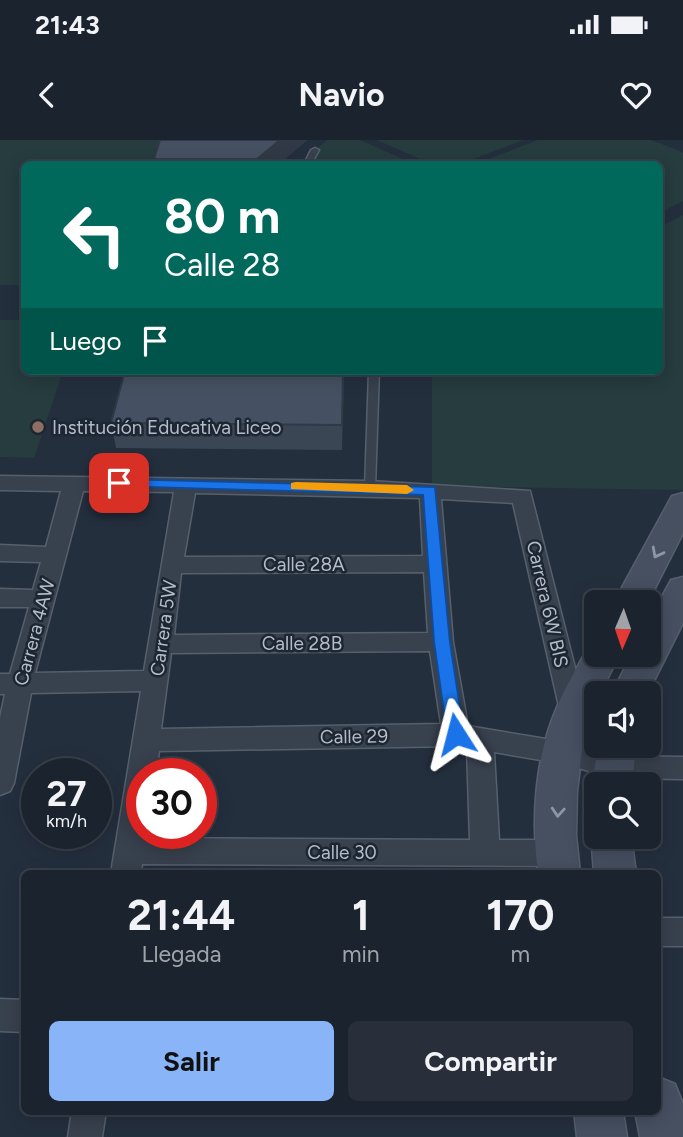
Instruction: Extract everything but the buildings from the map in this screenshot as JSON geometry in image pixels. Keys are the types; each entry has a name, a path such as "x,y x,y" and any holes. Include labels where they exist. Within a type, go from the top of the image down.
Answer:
{"main road":[{"path":"637,590 683,503"},
{"path":"636,681 683,589"},
{"path":"557,863 561,764 573,711 596,667"},
{"path":"612,849 615,870"},
{"path":"599,1115 602,1137"}],"street":[{"path":"0,483 186,484 430,491 442,642 468,736 485,852"},
{"name":"Carrera 4AW","path":"0,783 10,684 43,599 74,483"},
{"name":"Carrera 5W","path":"145,758 171,565 186,484"},
{"name":"Carrera 6W BIS","path":"430,491 522,496 573,711"},
{"path":"0,553 55,555"},
{"name":"Calle 28A","path":"171,565 437,564"},
{"path":"0,598 43,599"},
{"name":"Calle 28B","path":"162,644 442,642"},
{"path":"10,684 156,681"},
{"name":"Calle 29","path":"148,740 468,736 615,765 683,768"},
{"name":"Calle 30","path":"127,862 485,852 557,863"},
{"path":"661,932 683,932"},
{"path":"0,1016 21,1016"},
{"path":"85,1137 88,1115"}],"lane":[{"path":"309,161 315,150"},
{"path":"370,488 374,375"}],"green space":[{"path":"0,140 160,140 153,161 21,161 21,285 0,285"},
{"path":"327,140 360,140 407,161 302,161"},
{"path":"377,140 523,140 469,161 424,161"},
{"path":"538,140 651,140 683,153 683,201 663,211 663,161 484,161"},
{"path":"683,215 683,490 432,486 432,375 663,375 663,225"},
{"path":"0,320 21,320 21,375 62,375 34,458 0,457"}],"slow traffic":[{"path":"296,486 407,490"}],"place":[{"name":"Institución Educativa Liceo","path":"38,427"}],"route":[{"path":"119,483 430,491 442,642 456,734"}]}
